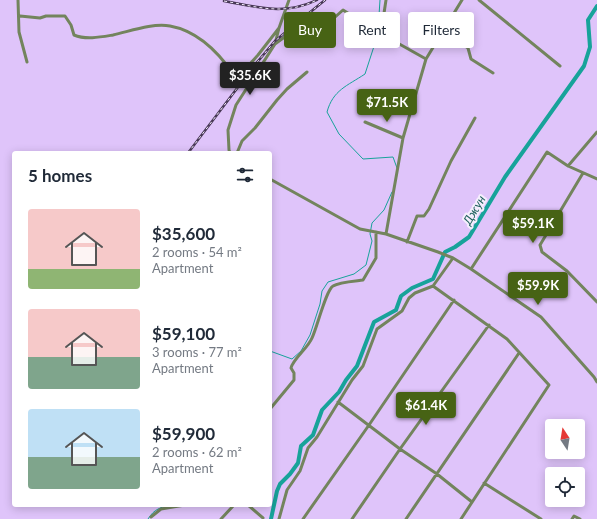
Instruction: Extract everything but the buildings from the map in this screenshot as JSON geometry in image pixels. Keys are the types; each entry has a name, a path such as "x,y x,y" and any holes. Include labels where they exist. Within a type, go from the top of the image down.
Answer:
{"street":[{"path":"18,0 20,16 18,23 19,32 27,62"},
{"path":"229,151 228,130 236,105 275,44 289,0"},
{"path":"384,12 386,0"},
{"path":"455,12 462,0"},
{"path":"479,0 560,66"},
{"path":"275,44 290,33 310,31 325,26 343,10 346,12"},
{"path":"20,16 40,18 46,16 65,16 74,35 81,38 102,37 147,27 169,26 187,31 208,45 226,63 234,75 240,75 279,28"},
{"path":"400,44 426,58"},
{"path":"386,234 403,138 426,58 433,48"},
{"path":"468,48 471,59 493,73"},
{"path":"238,151 242,141 287,88 307,72"},
{"path":"407,242 417,216 424,216 429,209 451,161 474,118"},
{"path":"365,122 403,138"},
{"path":"568,166 597,132"},
{"path":"471,269 547,152 568,166 597,179"},
{"path":"583,173 540,245 542,252 567,271 597,302"},
{"path":"272,180 360,229 386,234 438,252 453,258 471,269 541,317 597,382"},
{"path":"272,407 294,380 294,373 291,368 292,364 301,355 312,339 329,289 333,285 364,280 376,258 376,232"},
{"path":"279,519 287,490 300,471 308,448 317,437 352,380 363,366 377,329 402,311 409,298 415,293 433,286 453,258"},
{"path":"433,286 507,339 549,385 461,519"},
{"path":"303,519 370,425 454,300"},
{"path":"352,519 489,325"},
{"path":"406,519 519,353"},
{"path":"338,402 400,449 437,474 472,502"},
{"path":"484,483 541,519"},
{"path":"151,517 161,509 172,507"},
{"path":"221,519 232,507"},
{"path":"250,507 263,518"},
{"path":"572,519 574,516 580,519"}],"waterway":[{"path":"379,12 380,0"},
{"name":"Джун","path":"271,519 280,484 298,463 301,446 313,435 322,410 339,392 357,366 374,322 396,310 401,296 412,288 433,279 445,252 469,237 505,177 584,66 590,47 588,20 597,6"},
{"path":"373,48 365,74 337,93 333,98 327,112 339,134 363,159 393,157 397,168"},
{"path":"272,352 292,359 301,351 310,335 320,304 322,291 328,282 354,274 366,265 372,241 370,234 372,223 384,210 392,192"},
{"path":"148,519 158,509 164,507"}],"railway":[{"path":"224,1 260,8 282,9 305,5 317,0"},
{"path":"190,151 254,66 275,41 325,0"}]}
